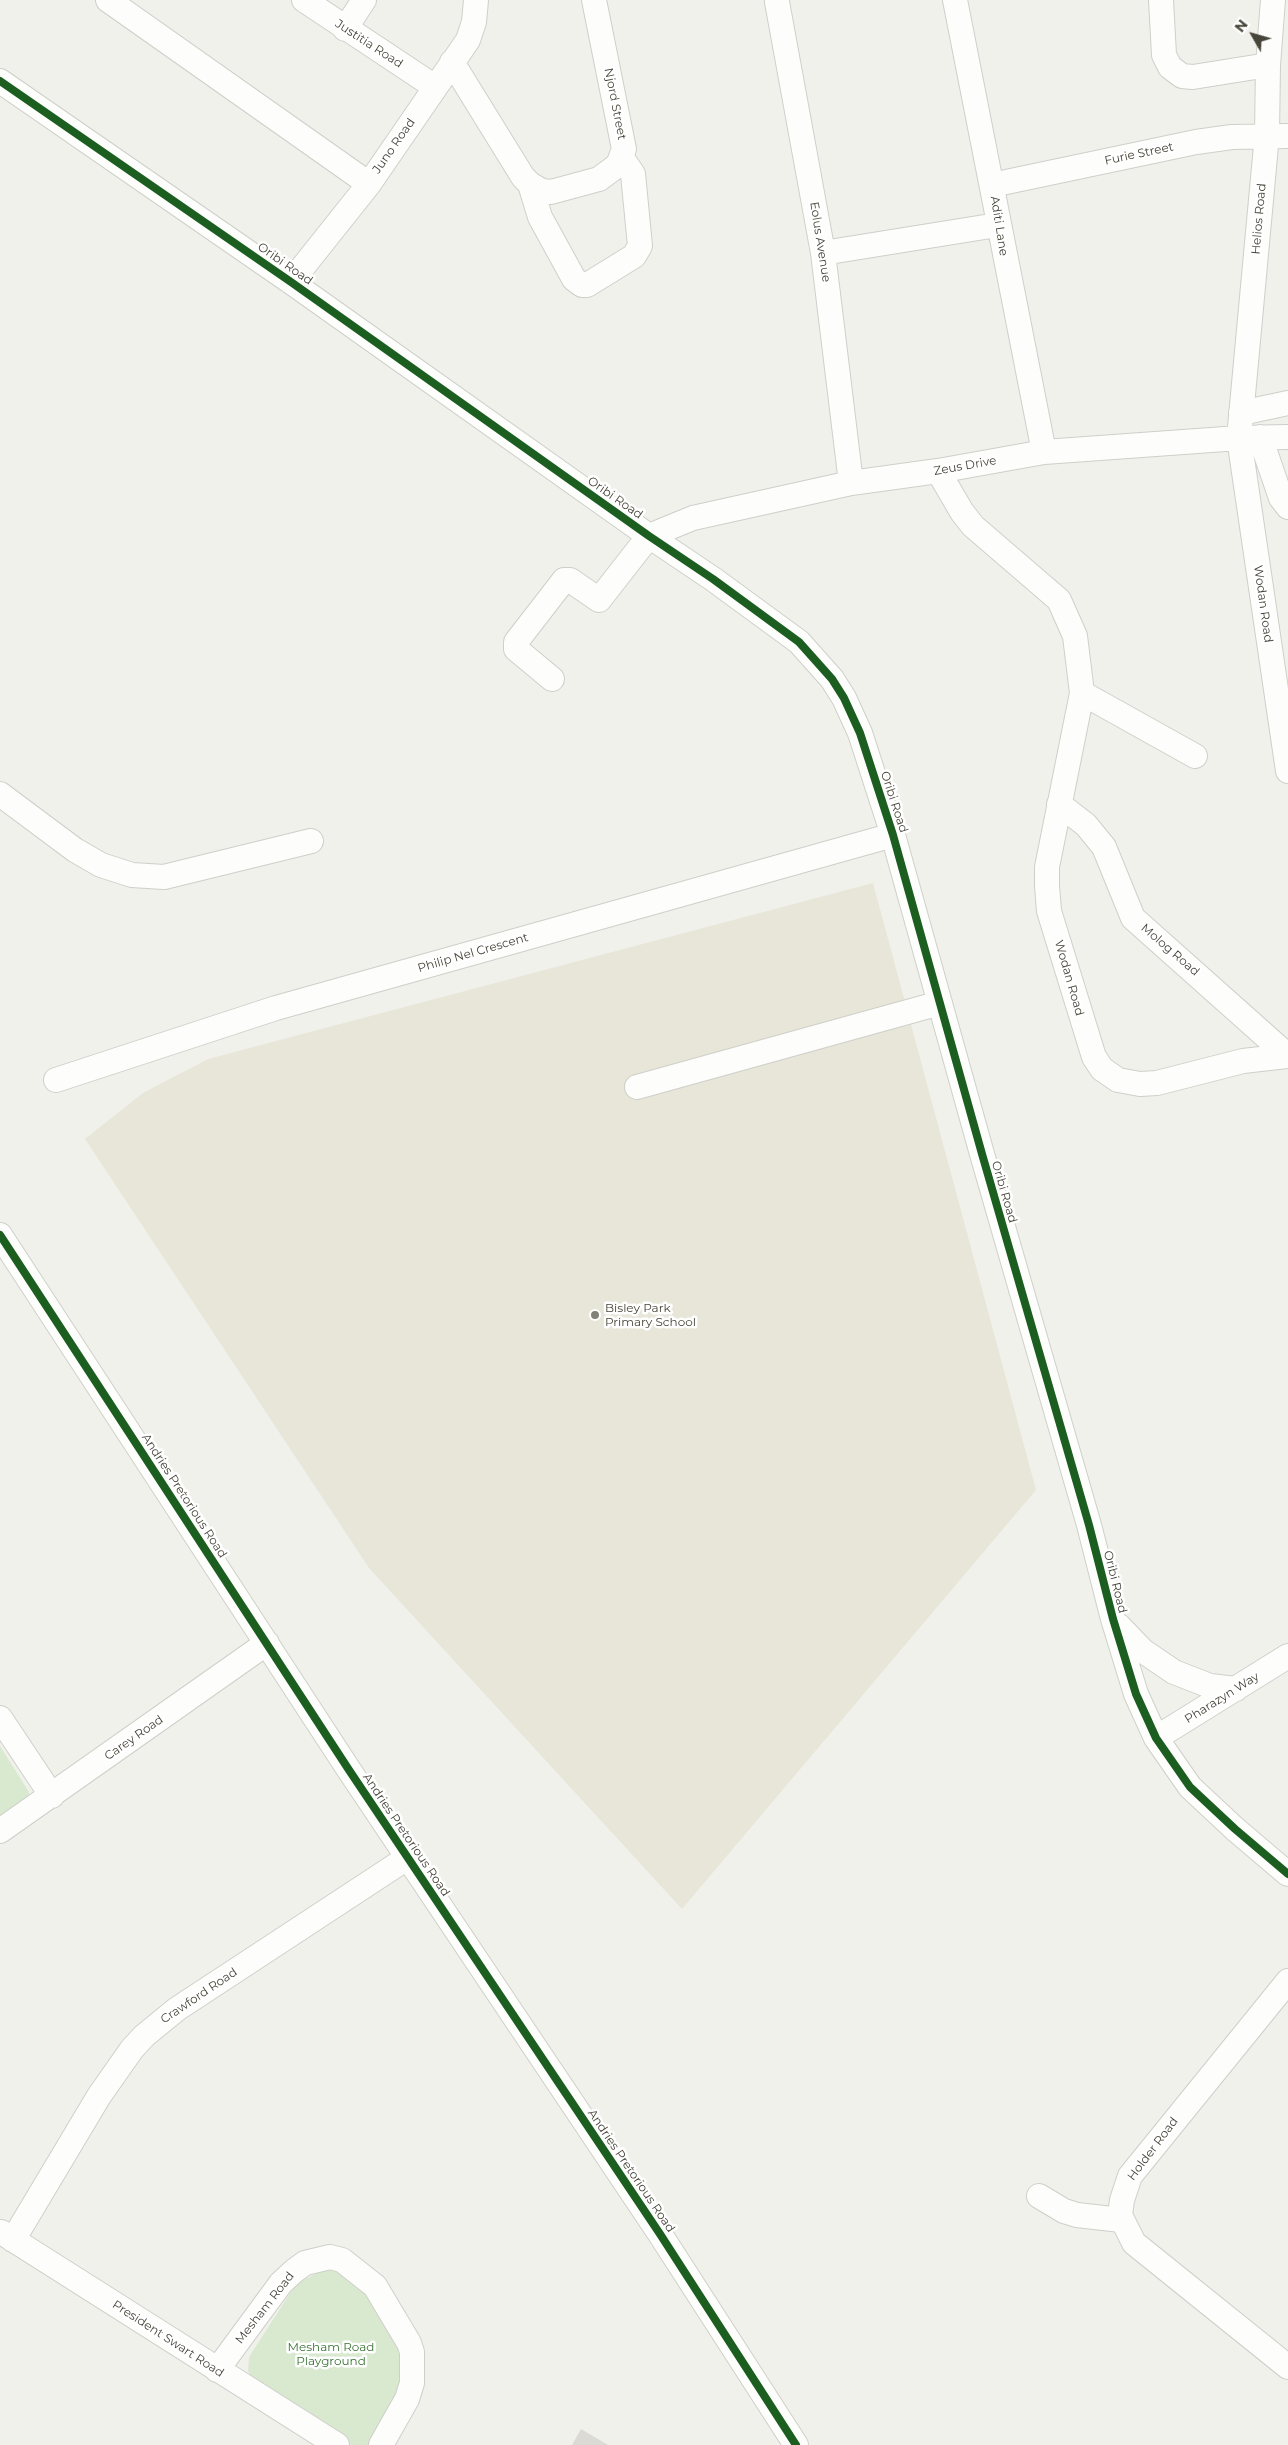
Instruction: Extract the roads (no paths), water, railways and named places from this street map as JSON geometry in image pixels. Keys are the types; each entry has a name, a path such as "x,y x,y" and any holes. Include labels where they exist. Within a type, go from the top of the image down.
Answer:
{"street":[{"path":"108,0 369,184"},
{"name":"Justitia Road","path":"304,0 435,87"},
{"path":"345,29 364,0"},
{"name":"Juno Road","path":"292,282 369,184 468,40 474,22 476,0"},
{"name":"Njord Street","path":"541,188 599,179 610,172 622,158 624,149 622,134 614,107 594,0"},
{"name":"Aditi Lane","path":"955,0 992,185 997,225 1044,452"},
{"path":"1161,0 1164,55 1170,67 1182,76 1193,78 1268,65"},
{"name":"Helios Road","path":"1250,438 1241,414 1278,136 1268,65 1273,0"},
{"name":"Eolus Avenue","path":"777,2 823,253 851,483"},
{"path":"452,62 522,177 541,188 540,217 574,280 582,285 587,285 634,256 640,246 633,174 622,158"},
{"name":"Oribi Road","path":"0,81 292,282 772,622 799,642 817,660 844,698 860,733 893,834 1089,1526 1113,1619 1136,1694 1156,1738 1175,1768 1204,1801 1288,1874"},
{"name":"Furie Street","path":"992,185 1196,142 1232,137 1278,136"},
{"path":"823,253 997,225"},
{"path":"1241,414 1288,403"},
{"name":"Zeus Drive","path":"649,536 694,518 851,483 938,471 1044,452 1288,437"},
{"path":"1250,438 1281,498 1288,507"},
{"name":"Wodan Road","path":"1250,438 1288,771"},
{"name":"Wodan Road","path":"938,471 962,512 973,526 1059,600 1076,636 1082,693 1047,867 1049,911 1088,1042 1102,1069 1118,1080 1140,1084 1157,1083 1243,1061 1288,1056"},
{"path":"552,679 516,649 516,642 564,580 570,580 599,600 649,536"},
{"path":"1082,693 1195,756"},
{"path":"0,794 75,850 101,865 132,876 164,877 311,841"},
{"name":"Molog Road","path":"1059,804 1086,824 1104,848 1133,918 1288,1056"},
{"name":"Philip Nel Crescent","path":"56,1080 276,1008 893,834"},
{"path":"637,1087 940,1003"},
{"name":"Andries Pretorious Road","path":"0,1235 407,1858 660,2234 796,2445"},
{"path":"1113,1619 1143,1651 1174,1672 1210,1686 1236,1689"},
{"name":"Carey Road","path":"0,1831 267,1643"},
{"name":"Pharazyn Way","path":"1156,1738 1288,1656"},
{"path":"0,1718 52,1796"},
{"name":"Crawford Road","path":"7,2236 99,2096 132,2049 144,2036 177,2009 407,1858"},
{"name":"Holder Road","path":"1121,2220 1122,2200 1130,2176 1288,1981"},
{"path":"1039,2196 1064,2211 1077,2215 1121,2220 1134,2243 1288,2368"},
{"name":"President Swart Road","path":"7,2236 337,2445"},
{"name":"Mesham Road","path":"217,2370 281,2283 294,2270 305,2263 330,2257 342,2260 375,2286 409,2343 412,2352 412,2383 407,2399 381,2445"}],"place":[{"name":"Bisley Park Primary School","path":"595,1315"}],"park label":[{"name":"Mesham Road Playground","path":"331,2354"}]}
